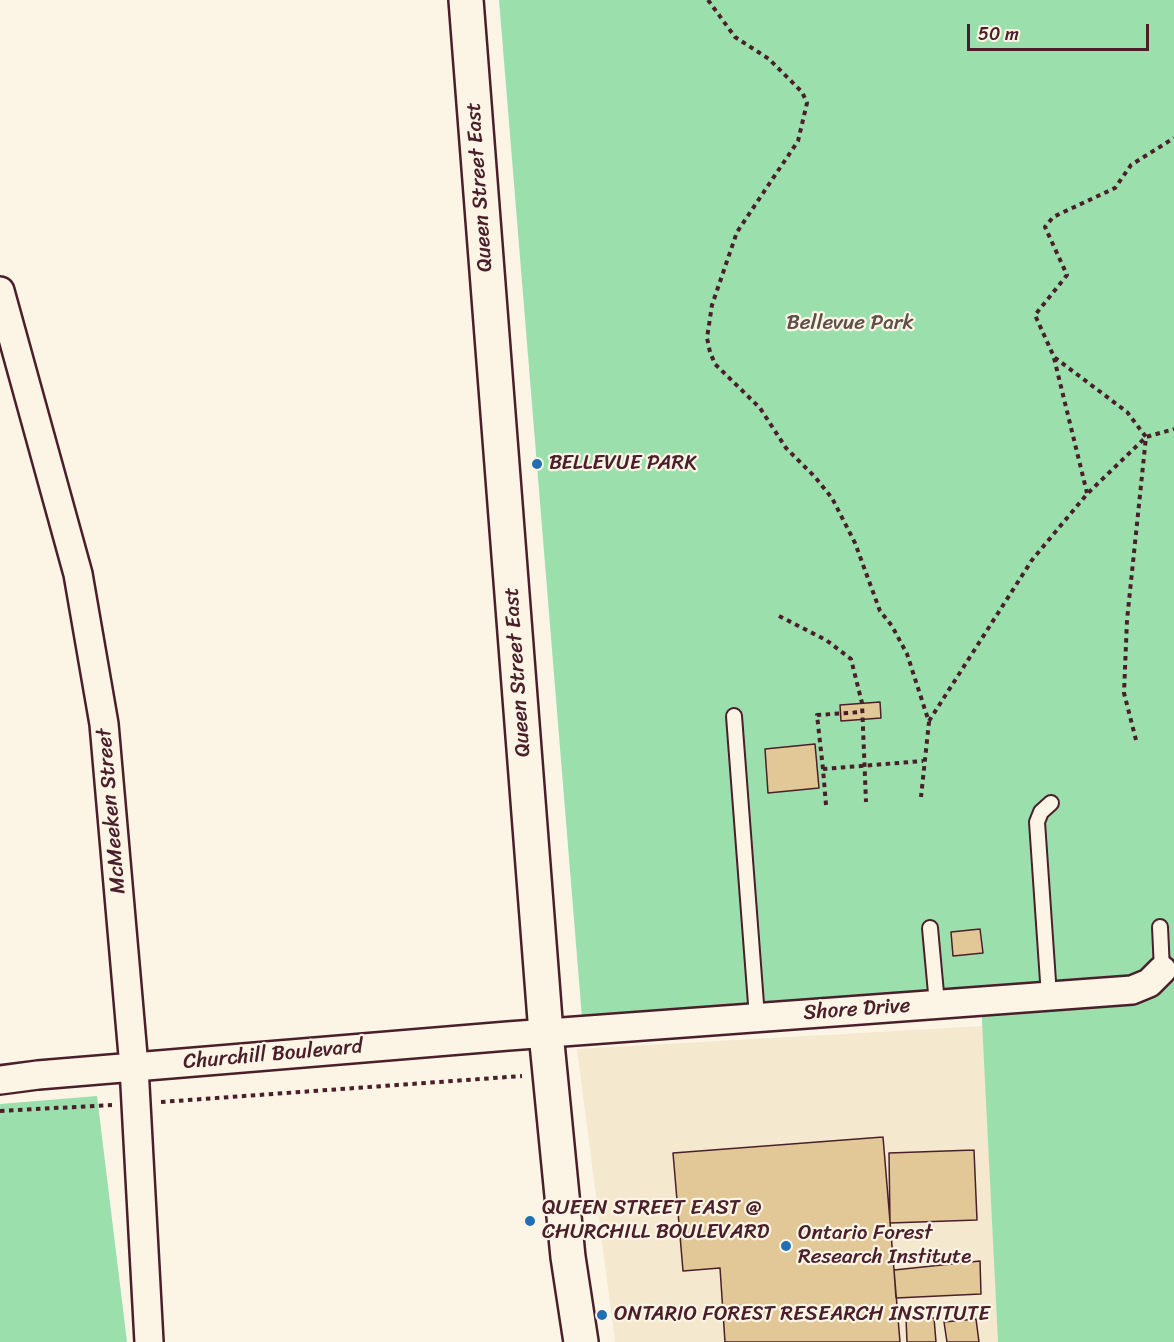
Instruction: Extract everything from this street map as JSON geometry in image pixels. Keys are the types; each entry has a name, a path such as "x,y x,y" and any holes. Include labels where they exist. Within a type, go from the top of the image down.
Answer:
{"main road":[{"name":"Queen Street East","path":"466,0 546,1033 568,1257 581,1342"}],"street":[{"name":"McMeeken Street","path":"0,291 78,574 104,724 134,1067 149,1342"},
{"name":"Shore Drive","path":"546,1033 1132,990 1149,983 1162,970"},
{"name":"Churchill Boulevard","path":"0,1080 546,1033"}],"lane":[{"path":"734,716 757,1017"},
{"path":"1049,996 1036,822 1041,812 1051,802"},
{"path":"1160,927 1162,970"},
{"path":"930,928 937,1004"}],"path":[{"path":"708,0 735,36 769,59 802,92 807,103 798,141 737,232 712,305 707,338 710,352 715,364 760,408 786,448 832,498 855,543 880,611 892,626 907,654 928,722 921,798"},
{"path":"1087,494 1054,357 1035,315 1067,275 1045,227 1053,217 1114,188 1131,165 1174,138"},
{"path":"1054,357 1127,412 1146,437 1124,693 1136,740"},
{"path":"928,722 1032,560 1087,494 1146,437 1174,429"},
{"path":"779,616 826,640 851,659 860,686 866,765 866,802"},
{"path":"826,805 817,715 862,712"},
{"path":"823,769 923,761"},
{"path":"0,1111 136,1104 550,1074"}],"shaded area":[{"path":"983,1026 998,1342 615,1342 577,1049"}],"green space":[{"name":"Bellevue Park","path":"499,0 1174,0 1174,1342 998,1342 981,1001 583,1030"},
{"path":"97,1096 127,1342 0,1342 0,1104"}],"building":[{"path":"880,702 881,718 841,721 840,705"},
{"path":"815,744 819,788 768,793 765,749"},
{"path":"980,929 983,953 953,956 951,932"},
{"name":"Ontario Forest Research Institute","path":"883,1137 900,1342 725,1342 720,1268 683,1271 673,1153"},
{"path":"974,1150 977,1220 890,1223 889,1153"},
{"path":"980,1261 981,1294 896,1298 894,1270"},
{"path":"906,1318 934,1318 936,1342 907,1342"},
{"path":"976,1319 979,1342 947,1342 944,1322"}],"place":[{"name":"BELLEVUE PARK","path":"537,464"},
{"name":"QUEEN STREET EAST @ CHURCHILL BOULEVARD","path":"530,1221"},
{"name":"Ontario Forest Research Institute","path":"786,1246"},
{"name":"ONTARIO FOREST RESEARCH INSTITUTE","path":"602,1315"}]}
